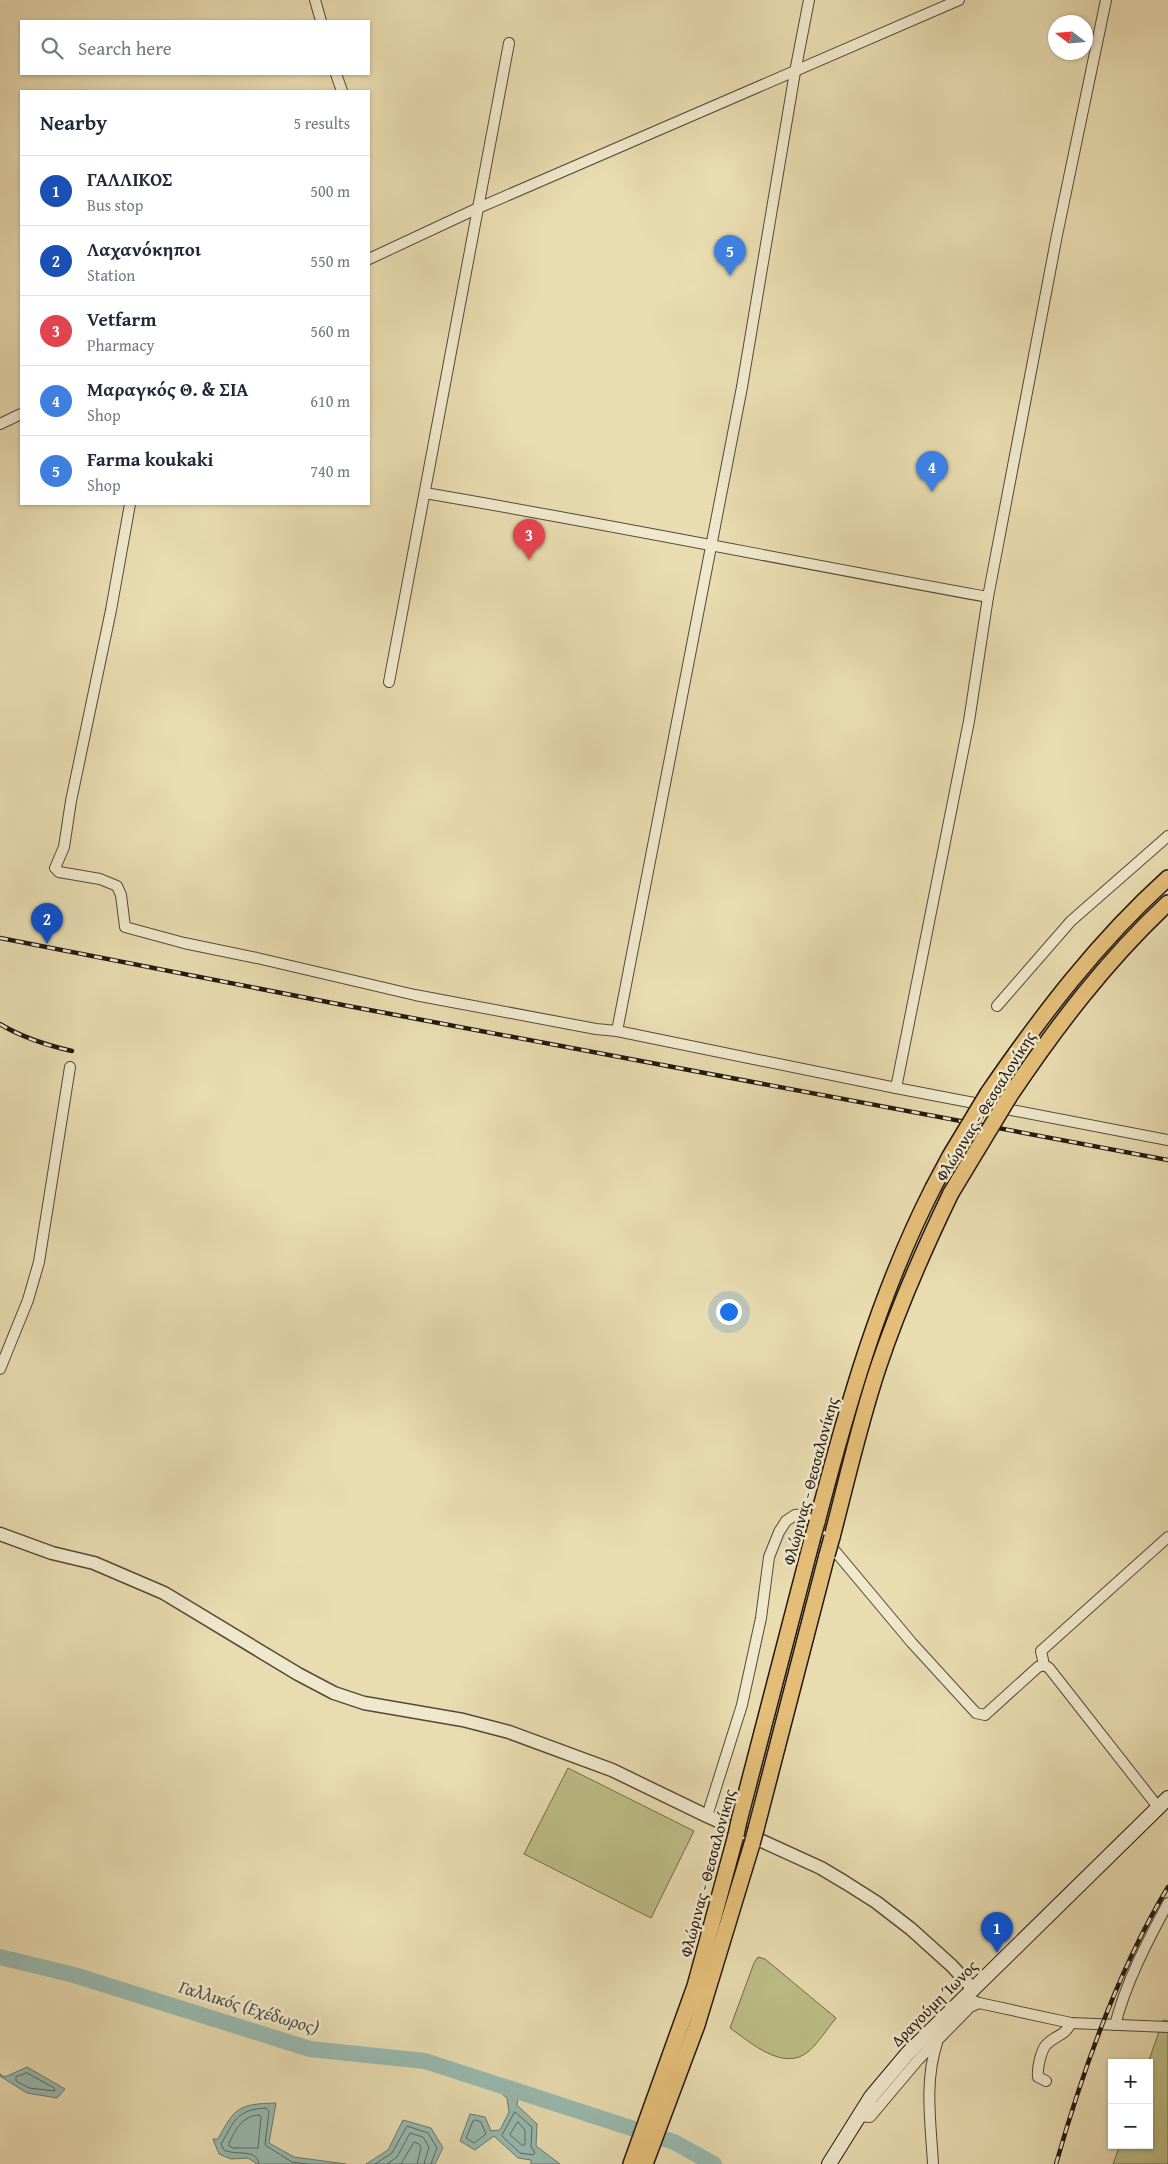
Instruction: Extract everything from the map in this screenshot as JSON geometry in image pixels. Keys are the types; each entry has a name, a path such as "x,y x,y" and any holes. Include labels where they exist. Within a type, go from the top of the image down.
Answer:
{"main road":[{"name":"Φλώρινας - Θεσσαλονίκης","path":"631,2164 691,2021 708,1941 816,1522 875,1322 904,1250 933,1188 955,1148 988,1093 1024,1041 1063,990 1105,942 1167,879"},
{"name":"Φλώρινας - Θεσσαλονίκης","path":"645,2164 691,2021 752,1844 860,1426 879,1366 920,1258 951,1193 1009,1097 1043,1046 1119,952 1165,906"},
{"name":"Δραγούμη Ίωνος","path":"829,2164 858,2116 882,2083 908,2053 1163,1803"}],"street":[{"path":"315,0 321,20"},
{"path":"617,1031 744,378 795,72 809,0"},
{"path":"370,259 476,209 959,0"},
{"path":"896,1088 969,721 988,597 1057,235 1106,0"},
{"path":"389,682 476,209 509,43"},
{"path":"336,75 342,90"},
{"path":"0,424 20,414"},
{"path":"425,493 565,517 988,597"},
{"path":"130,505 111,610 77,772 68,830 64,847 55,869 59,872 110,882 117,886 121,894 125,926 184,943 415,995 596,1029 617,1031 896,1088 1168,1140"},
{"path":"997,1006 1071,921 1168,836"},
{"path":"0,1369 20,1323 39,1262 70,1067"},
{"path":"707,1816 742,1705 761,1618 769,1557 779,1532 786,1521 795,1515 804,1514 912,1643 976,1713 985,1715 1034,1671 1044,1665"},
{"path":"0,1534 52,1553 94,1563 164,1593 298,1674 334,1693 364,1703 463,1720 528,1738 612,1770 820,1868 876,1902 940,1954 978,2003 1071,2023 1168,2027"},
{"path":"1163,1803 1049,1668 1044,1665 1040,1656 1043,1648 1168,1537"},
{"path":"1115,2025 1131,1978 1168,1903"},
{"path":"858,2116 870,2117 918,2060 970,2007 978,2003"},
{"path":"1046,2081 1038,2077 1043,2050 1046,2045 1067,2031 1071,2023"},
{"path":"933,2164 930,2080 932,2056 937,2042"}],"green space":[{"path":"568,1768 694,1831 651,1918 524,1854"},
{"path":"758,1957 765,1959 836,2018 820,2040 809,2051 799,2057 789,2059 768,2053 730,2028 754,1963"},
{"path":"1163,2020 1168,2021 1168,2164 1113,2164 1119,2149 1153,2149 1153,2059 1149,2059"}],"water":[{"path":"27,2067 65,2089 57,2098 27,2093 0,2076 0,2074 5,2077"},
{"path":"485,2080 518,2098 517,2105 537,2124 536,2146 560,2164 531,2164 531,2160 518,2158 494,2136 475,2150 460,2141 470,2114 485,2117 491,2131 500,2130 509,2112 507,2098"},
{"path":"276,2103 269,2143 294,2157 346,2164 257,2164 248,2158 231,2159 219,2154 213,2139 218,2139 234,2114 246,2106"},
{"path":"403,2120 431,2128 443,2148 435,2164 366,2164 388,2150"}],"waterway":[{"name":"Γαλλικός (Εχέδωρος)","path":"0,1957 74,1975 310,2049 425,2061 674,2142 714,2164"}],"railway":[{"path":"0,938 348,1006 1168,1160"},
{"path":"0,1024 35,1040 72,1051"},
{"path":"1056,2164 1103,2022 1133,1952 1168,1887"}],"place":[{"name":"Farma koukaki","path":"730,276"},
{"name":"Μαραγκός Θ. & ΣΙΑ","path":"932,492"},
{"name":"Vetfarm","path":"529,560"},
{"name":"Λαχανόκηποι","path":"47,944"},
{"name":"ΓΑΛΛΙΚΟΣ","path":"997,1953"}]}
